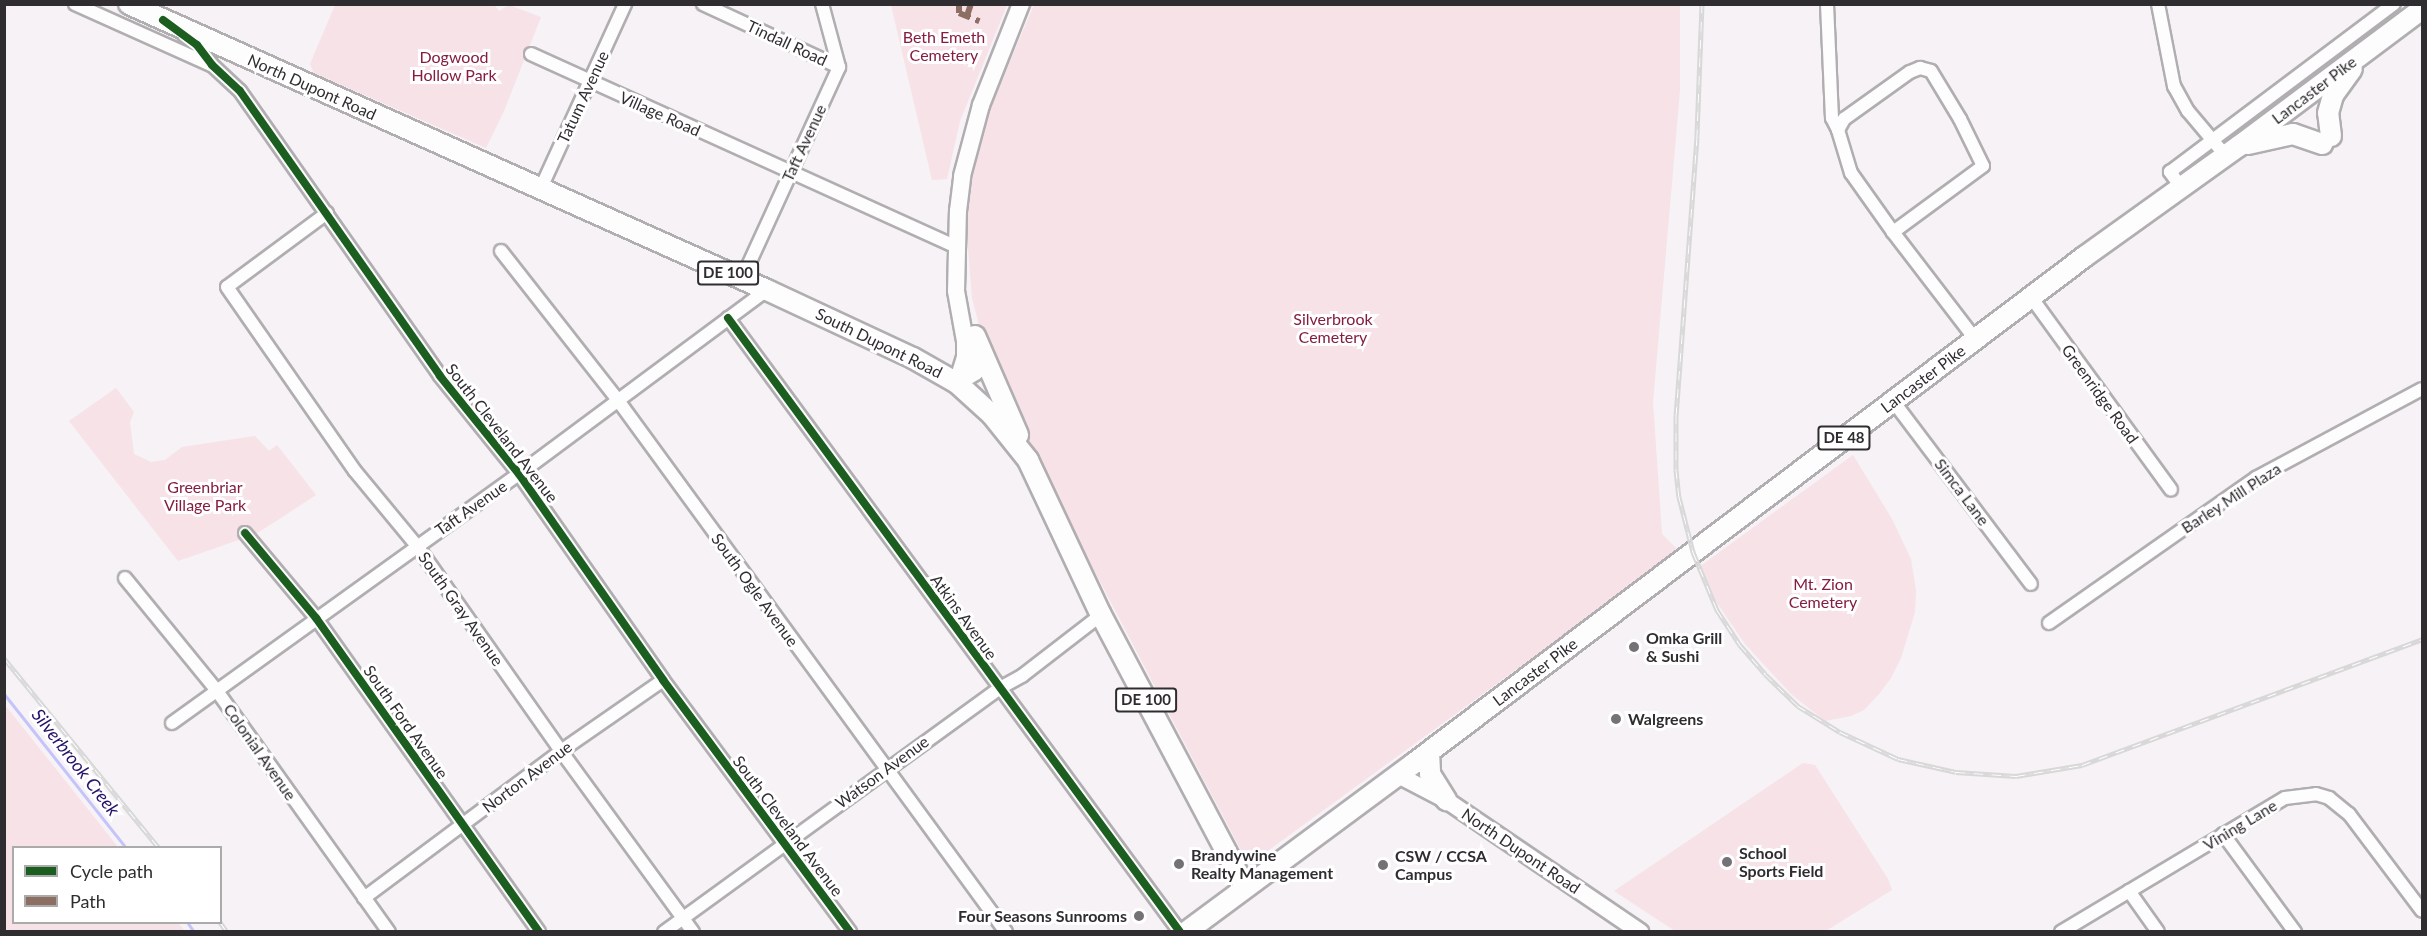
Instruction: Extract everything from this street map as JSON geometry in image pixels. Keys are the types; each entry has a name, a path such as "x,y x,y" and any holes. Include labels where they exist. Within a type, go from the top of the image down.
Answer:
{"main road":[{"name":"North Dupont Road","path":"129,4 496,170"},
{"path":"957,383 965,356 965,340 956,291 958,211 970,138 1021,4"},
{"name":"Lancaster Pike","path":"1398,775 2031,297 2422,9"},
{"path":"2232,151 2293,134 2327,140 2328,112 2333,95 2362,55"},
{"name":"South Dupont Road","path":"496,170 767,290 913,358 957,383 992,415 1028,460 1101,615 1245,887"},
{"path":"957,383 975,372 978,348 958,272"},
{"path":"975,336 1028,460"},
{"path":"1429,752 1430,774 1446,800"},
{"name":"North Dupont Road","path":"1398,775 1446,800 1640,932"},
{"name":"DE 48","path":"1186,932 1398,775"}],"street":[{"name":"South Cleveland Avenue","path":"75,4 212,65"},
{"name":"Tatum Avenue","path":"540,190 625,4"},
{"name":"Tindall Road","path":"703,4 839,67"},
{"path":"822,4 839,67"},
{"path":"1827,4 1832,118 1851,173 1975,339"},
{"path":"2158,4 2174,86 2188,111 2212,140 2232,151"},
{"path":"2181,187 2170,172 2394,4"},
{"name":"South Cleveland Avenue","path":"163,20 197,45 212,65 240,91 440,376 519,474 663,680 850,932"},
{"name":"Village Road","path":"531,54 957,248"},
{"name":"Taft Avenue","path":"742,279 839,67"},
{"path":"1838,130 1844,119 1910,72 1920,68 1931,71 1960,119 1983,166 1893,232"},
{"name":"South Gray Avenue","path":"327,213 226,288 355,471 417,546 561,751 693,932"},
{"name":"South Ogle Avenue","path":"501,251 617,399 1006,932"},
{"name":"Taft Avenue","path":"172,723 519,474 617,399 767,290"},
{"name":"Greenridge Road","path":"2031,297 2170,490"},
{"name":"Atkins Avenue","path":"728,318 1180,932"},
{"name":"Barley Mill Plaza","path":"2049,623 2256,478 2422,389"},
{"name":"Simca Lane","path":"1893,401 2031,584"},
{"name":"South Ford Avenue","path":"245,533 316,618 539,932"},
{"name":"Colonial Avenue","path":"125,578 217,691 389,932"},
{"name":"Watson Avenue","path":"664,932 1000,688 1023,675 1101,615"},
{"name":"Norton Avenue","path":"364,898 561,751 663,680"},
{"name":"Vining Lane","path":"2061,932 2285,798 2316,794 2329,798 2349,814 2422,910"},
{"path":"2223,834 2295,932"},
{"path":"2129,891 2158,932"}],"green space":[{"name":"Dogwood Hollow Park","path":"494,4 499,11 509,5 541,17 504,111 486,148 314,73 310,64 335,5"},
{"name":"Beth Emeth Cemetery","path":"891,5 1007,5 960,121 947,179 932,180"},
{"name":"Silverbrook Cemetery","path":"1034,5 1680,5 1680,90 1653,402 1662,534 1679,551 1262,855 1251,856 1241,850 1051,488 998,383 984,344 972,298 966,222 971,183 987,115"},
{"name":"Greenbriar Village Park","path":"116,388 134,412 130,422 134,454 151,462 165,460 182,447 255,436 269,451 277,445 316,495 256,534 178,561 69,421"},
{"name":"Mt. Zion Cemetery","path":"1853,455 1892,519 1911,559 1916,591 1915,612 1901,658 1891,678 1879,694 1864,710 1851,716 1825,721 1791,694 1745,644 1715,600 1699,567"},
{"path":"5,705 117,846 12,846 12,924 179,924 185,931 5,931"},
{"name":"School Sports Field","path":"1803,763 1815,765 1888,879 1892,890 1824,932 1675,931 1614,891"}],"waterway":[{"name":"Silverbrook Creek","path":"4,694 124,846"},
{"name":"Silverbrook Creek","path":"188,924 194,932"}],"railway":[{"path":"1702,4 1697,137 1676,415 1676,470 1679,497 1693,552 1717,610 1740,645 1765,674 1798,706 1840,732 1898,759 1956,772 2016,776 2082,765 2422,639"},
{"path":"4,658 157,846"},
{"path":"221,924 227,932"}],"marked path":[{"path":"959,4 959,13 979,21"},
{"path":"967,16 971,4"}],"cycle path":[{"path":"163,20 197,45 212,65 240,91 440,376 519,474 663,680 850,932"},
{"path":"728,318 1180,932"},
{"path":"245,533 316,618 539,932"}],"place":[{"name":"Omka Grill & Sushi","path":"1634,647"},
{"name":"Walgreens","path":"1616,719"},
{"name":"School Sports Field","path":"1727,862"},
{"name":"Brandywine Realty Management","path":"1179,864"},
{"name":"CSW / CCSA Campus","path":"1383,865"},
{"name":"Four Seasons Sunrooms","path":"1139,916"}]}
